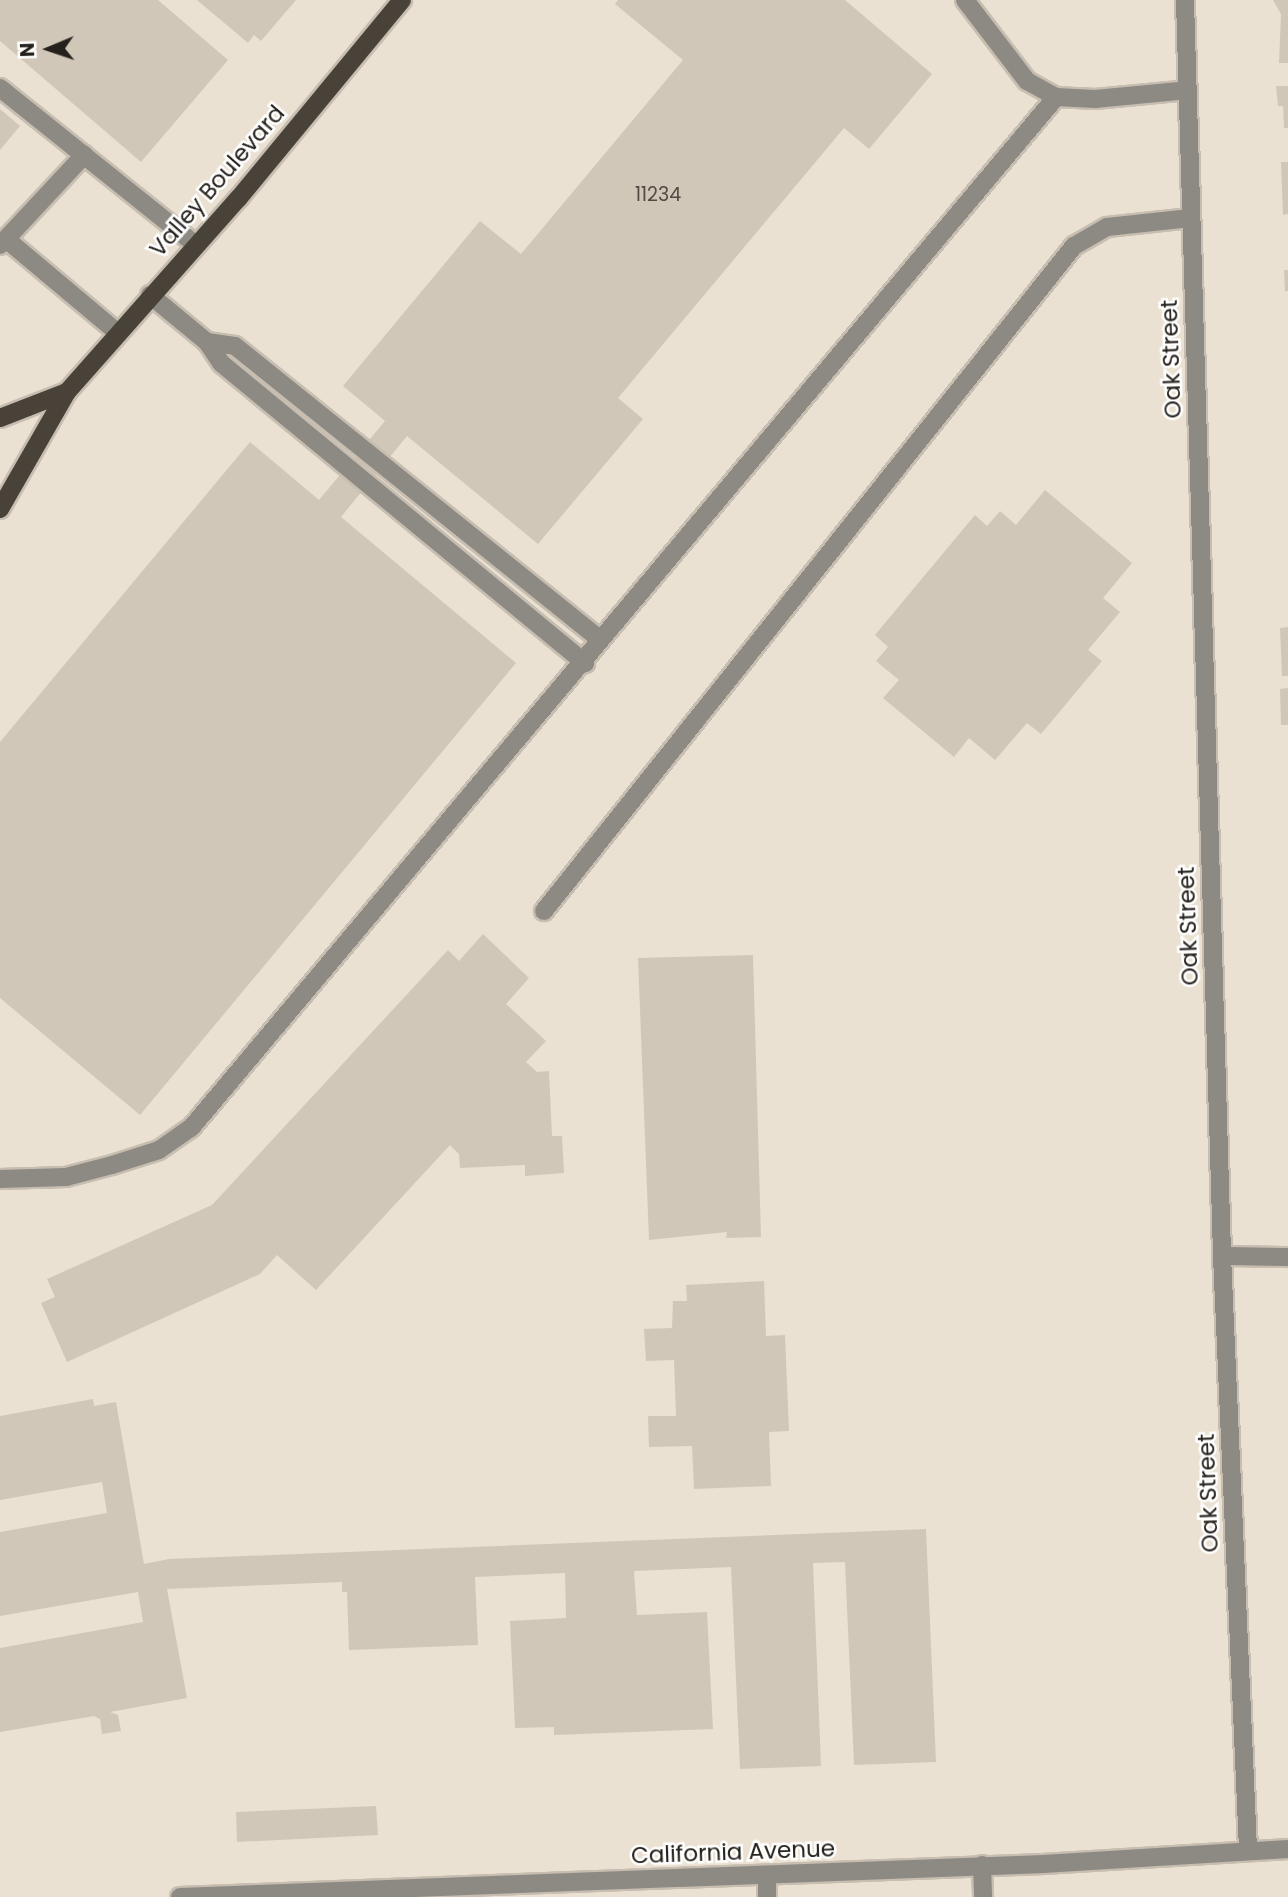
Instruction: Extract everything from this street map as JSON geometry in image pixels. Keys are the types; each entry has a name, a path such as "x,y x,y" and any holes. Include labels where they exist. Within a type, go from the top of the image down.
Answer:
{"main road":[{"name":"Valley Boulevard","path":"0,509 67,392 196,245 402,0"},
{"name":"Valley Boulevard","path":"0,418 67,392"}],"street":[{"path":"965,0 1027,81 1056,97 1095,99 1188,90"},
{"name":"Oak Street","path":"1185,0 1223,1256 1248,1850"},
{"path":"0,88 196,245"},
{"path":"0,1179 66,1177 112,1165 159,1150 191,1128 585,663 601,640 1056,97"},
{"path":"84,155 3,242 118,333"},
{"path":"544,911 1074,246 1107,226 1191,218"},
{"path":"150,295 206,342 221,363 585,663"},
{"path":"206,342 235,346 601,640"},
{"path":"1223,1256 1288,1257"},
{"name":"California Avenue","path":"180,1897 766,1876 1288,1849"},
{"path":"982,1866 983,1897"},
{"path":"766,1876 767,1897"}],"building":[{"path":"0,0 158,0 228,60 141,162 0,41"},
{"path":"197,0 296,0 261,41 254,35 248,43"},
{"path":"618,0 845,0 932,74 869,149 844,128 618,398 643,419 538,544 407,436 341,517 516,663 140,1115 0,998 0,742 250,442 319,500 385,421 343,386 480,221 521,254 683,60 615,4"},
{"path":"1273,0 1288,0 1288,63 1279,63 1281,14"},
{"path":"1276,86 1288,86 1288,128 1284,128 1283,106 1278,106"},
{"path":"0,109 20,126 0,150"},
{"path":"1281,162 1288,162 1288,214 1283,215"},
{"path":"1284,270 1288,270 1288,291 1285,291"},
{"path":"1045,490 1132,563 1103,598 1120,612 1088,650 1102,661 1041,734 1027,723 995,760 969,738 954,757 883,698 899,680 876,661 888,647 875,635 975,515 987,526 1000,511 1016,525"},
{"path":"1288,627 1288,676 1282,676 1280,628"},
{"path":"1288,688 1288,725 1281,725 1280,689"},
{"path":"483,934 529,978 506,1004 546,1041 526,1062 537,1072 549,1071 552,1136 562,1136 564,1173 525,1176 525,1165 460,1168 459,1154 450,1145 316,1290 277,1255 260,1274 67,1362 41,1303 55,1297 47,1279 212,1205 448,950 459,961"},
{"path":"753,955 761,1237 726,1238 727,1232 649,1240 638,958"},
{"path":"764,1281 766,1336 785,1335 789,1431 769,1432 771,1486 694,1489 692,1446 649,1447 648,1416 676,1416 674,1360 646,1361 644,1329 672,1328 673,1301 687,1301 686,1285"},
{"path":"93,1399 94,1406 116,1402 144,1564 169,1559 926,1529 936,1762 854,1765 845,1562 813,1563 821,1766 740,1769 731,1567 634,1571 637,1615 707,1612 713,1729 554,1735 554,1727 515,1728 510,1621 566,1618 565,1573 475,1577 478,1645 349,1650 347,1592 342,1592 342,1582 167,1589 187,1698 110,1712 118,1715 121,1731 102,1734 100,1719 94,1716 0,1732 0,1648 143,1622 138,1592 0,1616 0,1532 107,1513 102,1482 0,1500 0,1416"},
{"path":"376,1806 378,1835 237,1842 236,1812"}]}
